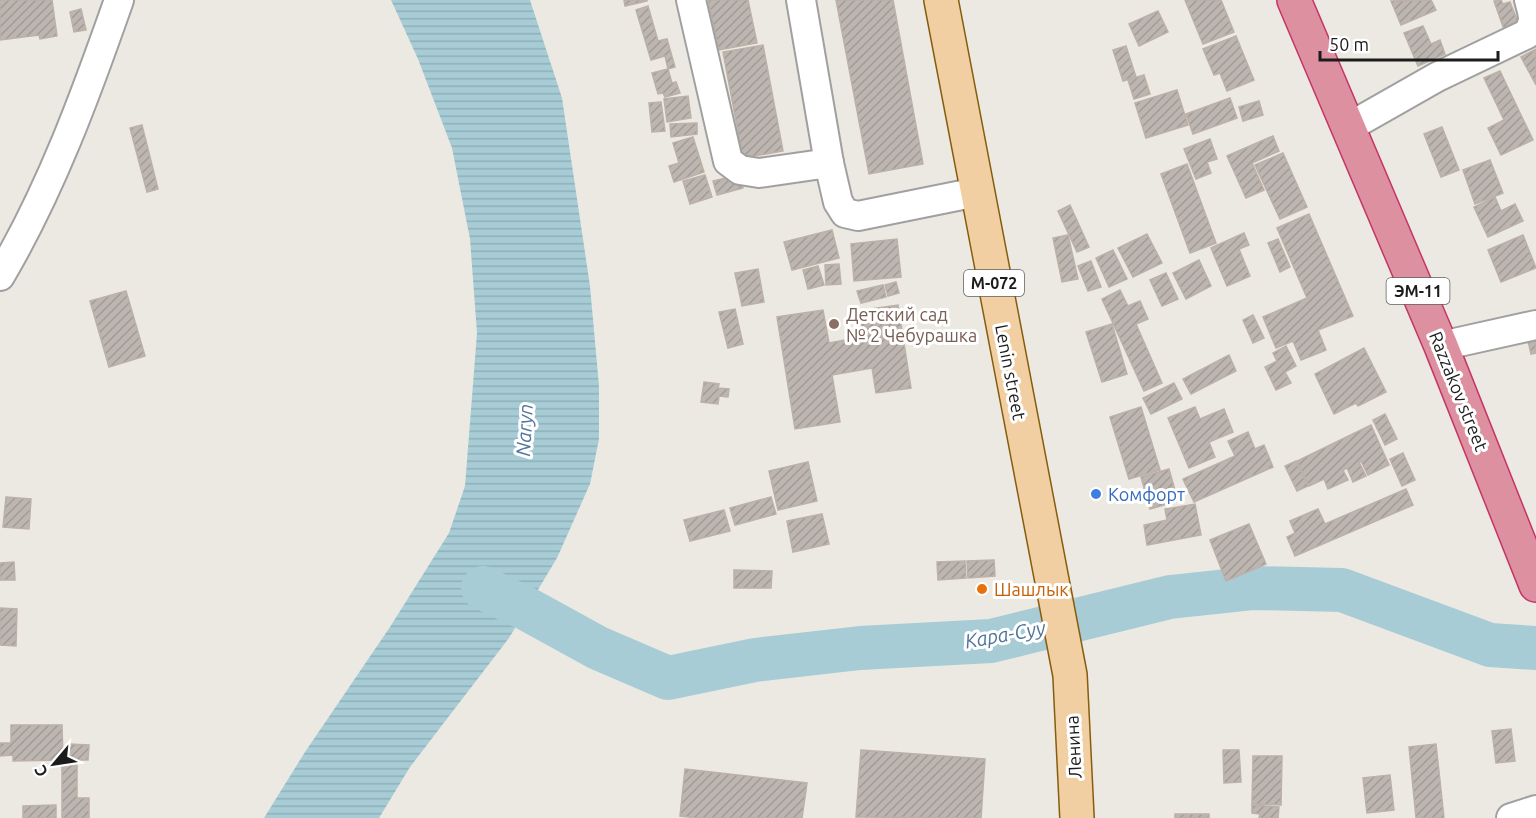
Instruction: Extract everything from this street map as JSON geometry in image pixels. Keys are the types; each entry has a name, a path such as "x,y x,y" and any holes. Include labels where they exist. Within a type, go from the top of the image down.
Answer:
{"highway":[{"name":"Razzakov street","path":"1294,0 1441,346 1536,585"}],"main road":[{"name":"Lenin street","path":"941,0 1070,675"},
{"name":"Ленина","path":"1070,675 1077,818"}],"street":[{"path":"0,276 21,241 87,91 119,0"},
{"path":"691,0 728,161 740,170 759,173 829,163"},
{"path":"801,0 829,163 838,202 845,213 858,216 977,192"},
{"path":"1349,127 1437,77 1527,34 1533,26 1529,0"},
{"path":"1441,346 1536,324"},
{"path":"1511,818 1536,810"}],"water":[{"name":"Naryn","path":"391,0 530,0 562,98 590,286 599,386 599,439 590,484 557,558 509,638 410,767 379,818 264,818 449,533 465,486 477,333 470,239 452,148 418,59"}],"building":[{"path":"0,0 52,0 57,36 40,39 39,35 0,40"},
{"path":"624,0 647,0 647,1 625,6"},
{"path":"708,0 748,0 757,43 719,50"},
{"path":"836,0 893,0 923,164 869,174"},
{"path":"1185,0 1221,0 1234,32 1203,44"},
{"path":"1431,0 1436,10 1401,25 1391,1"},
{"path":"1501,0 1503,4 1510,2 1521,30 1506,35 1494,1"},
{"path":"648,6 658,41 667,39 675,67 668,69 665,56 651,60 636,10"},
{"path":"81,9 86,30 74,32 70,12"},
{"path":"1158,11 1168,32 1139,46 1129,24"},
{"path":"1423,26 1431,44 1440,40 1445,54 1418,66 1404,33"},
{"path":"1236,36 1254,80 1227,91 1220,73 1214,75 1203,49"},
{"path":"763,45 783,151 743,158 723,52"},
{"path":"1126,46 1136,77 1123,81 1113,50"},
{"path":"1536,49 1536,85 1521,57"},
{"path":"668,69 672,83 676,82 680,93 665,97 663,93 658,94 652,73"},
{"path":"1500,71 1533,140 1501,155 1488,128 1504,120 1484,78"},
{"path":"1144,75 1150,94 1134,99 1128,80"},
{"path":"1177,90 1188,125 1146,138 1135,103"},
{"path":"688,96 691,118 667,122 664,99"},
{"path":"1230,98 1237,118 1193,134 1186,114"},
{"path":"1259,101 1263,115 1243,121 1239,107"},
{"path":"661,102 665,131 652,132 649,103"},
{"path":"697,123 697,134 671,137 670,124"},
{"path":"142,125 158,189 147,192 130,128"},
{"path":"1442,127 1459,170 1441,177 1424,134"},
{"path":"1273,136 1279,151 1252,163 1264,190 1246,198 1227,156"},
{"path":"693,137 704,172 674,182 669,166 679,163 673,143"},
{"path":"1210,139 1217,159 1207,162 1211,173 1196,179 1184,149"},
{"path":"1283,153 1307,207 1280,219 1255,165"},
{"path":"1490,160 1503,193 1475,204 1463,170"},
{"path":"1187,164 1216,243 1190,253 1161,174"},
{"path":"705,175 712,197 690,204 683,181"},
{"path":"739,175 743,188 717,195 713,181"},
{"path":"1495,197 1501,211 1515,204 1523,221 1488,237 1474,207"},
{"path":"1070,205 1089,247 1077,252 1058,211"},
{"path":"1309,214 1353,316 1318,330 1326,350 1301,360 1293,341 1276,348 1263,317 1307,298 1277,228"},
{"path":"832,230 839,258 792,270 784,242"},
{"path":"1244,233 1249,245 1239,249 1250,276 1227,286 1211,248"},
{"path":"1147,234 1162,263 1133,277 1118,248"},
{"path":"1068,235 1078,279 1062,282 1053,238"},
{"path":"1523,235 1536,268 1501,282 1488,250"},
{"path":"897,239 901,277 854,281 851,244"},
{"path":"1278,239 1290,267 1280,272 1268,243"},
{"path":"1113,250 1127,279 1109,287 1096,258"},
{"path":"1199,260 1211,286 1186,299 1173,273"},
{"path":"1091,261 1101,287 1088,291 1078,266"},
{"path":"839,264 841,284 826,285 825,265"},
{"path":"818,266 824,285 808,289 803,270"},
{"path":"758,269 764,302 742,306 735,273"},
{"path":"1166,273 1178,299 1162,306 1150,280"},
{"path":"896,282 899,293 888,296 885,285"},
{"path":"883,285 886,297 861,303 857,291"},
{"path":"1120,290 1128,306 1140,301 1148,319 1136,324 1162,383 1144,391 1102,299"},
{"path":"126,291 145,356 109,367 90,301"},
{"path":"898,305 911,388 876,393 872,368 832,375 840,422 795,429 777,317 823,310 829,343 861,337 857,311"},
{"path":"735,309 743,344 728,348 719,312"},
{"path":"1253,315 1264,338 1253,343 1243,320"},
{"path":"1112,324 1127,374 1102,382 1086,332"},
{"path":"1536,333 1536,353 1531,354 1527,336"},
{"path":"1286,346 1296,366 1285,372 1291,383 1276,390 1265,367 1277,361 1273,353"},
{"path":"1364,348 1386,392 1358,406 1356,403 1334,414 1315,374"},
{"path":"1229,355 1236,371 1191,394 1183,379"},
{"path":"704,382 719,384 718,388 729,389 728,397 719,396 718,404 701,402"},
{"path":"1174,383 1182,399 1151,414 1143,398"},
{"path":"1141,407 1160,470 1129,479 1110,417"},
{"path":"1195,407 1200,419 1224,409 1233,432 1209,442 1215,457 1189,468 1168,418"},
{"path":"1385,414 1397,439 1385,445 1373,420"},
{"path":"1371,425 1389,465 1368,475 1361,461 1359,462 1366,476 1353,482 1347,468 1343,470 1348,480 1328,489 1324,479 1309,486 1297,461"},
{"path":"1248,432 1255,449 1264,445 1273,467 1194,502 1183,479 1235,456 1228,441"},
{"path":"1403,453 1415,480 1402,486 1390,459"},
{"path":"1296,461 1308,486 1297,491 1285,466"},
{"path":"808,462 817,501 778,510 769,471"},
{"path":"1169,469 1178,501 1150,509 1141,477"},
{"path":"1406,489 1413,505 1295,556 1287,537 1295,533 1290,521 1318,509 1325,524"},
{"path":"6,497 31,499 29,529 3,527"},
{"path":"771,497 776,514 735,525 730,508"},
{"path":"1195,504 1201,535 1147,545 1144,525 1167,520 1165,509"},
{"path":"724,510 730,531 690,541 684,520"},
{"path":"822,514 829,544 793,552 787,521"},
{"path":"1249,524 1266,564 1226,581 1210,540"},
{"path":"994,560 995,576 968,578 967,561"},
{"path":"965,561 966,578 938,580 937,562"},
{"path":"14,562 15,580 0,580 0,563"},
{"path":"734,570 772,571 771,588 734,588"},
{"path":"0,608 17,609 16,646 0,645"},
{"path":"11,725 62,725 63,760 13,761 13,755 0,756 0,743 11,743"},
{"path":"1511,729 1515,761 1496,763 1492,731"},
{"path":"68,744 89,745 88,760 68,760"},
{"path":"1436,744 1444,818 1416,818 1409,747"},
{"path":"861,750 985,759 981,818 856,817"},
{"path":"1223,750 1239,750 1241,782 1224,783"},
{"path":"1253,756 1282,756 1281,805 1252,804"},
{"path":"62,764 77,764 77,798 89,798 89,818 62,818"},
{"path":"685,769 807,783 802,818 680,816"},
{"path":"1390,775 1394,810 1367,813 1363,778"},
{"path":"56,805 56,818 23,818 23,806"},
{"path":"1252,805 1279,807 1278,818 1259,818 1260,814 1252,813"},
{"path":"1175,814 1209,814 1209,818 1175,818"}],"waterway":[{"name":"Кара-Суу","path":"483,588 598,648 668,678 755,660 860,648 991,641 1170,597 1254,588 1342,590 1490,645 1536,648"}],"place":[{"name":"Детский сад № 2 Чебурашка","path":"834,324"},
{"name":"Комфорт","path":"1096,494"},
{"name":"Шашлык","path":"982,589"}]}
